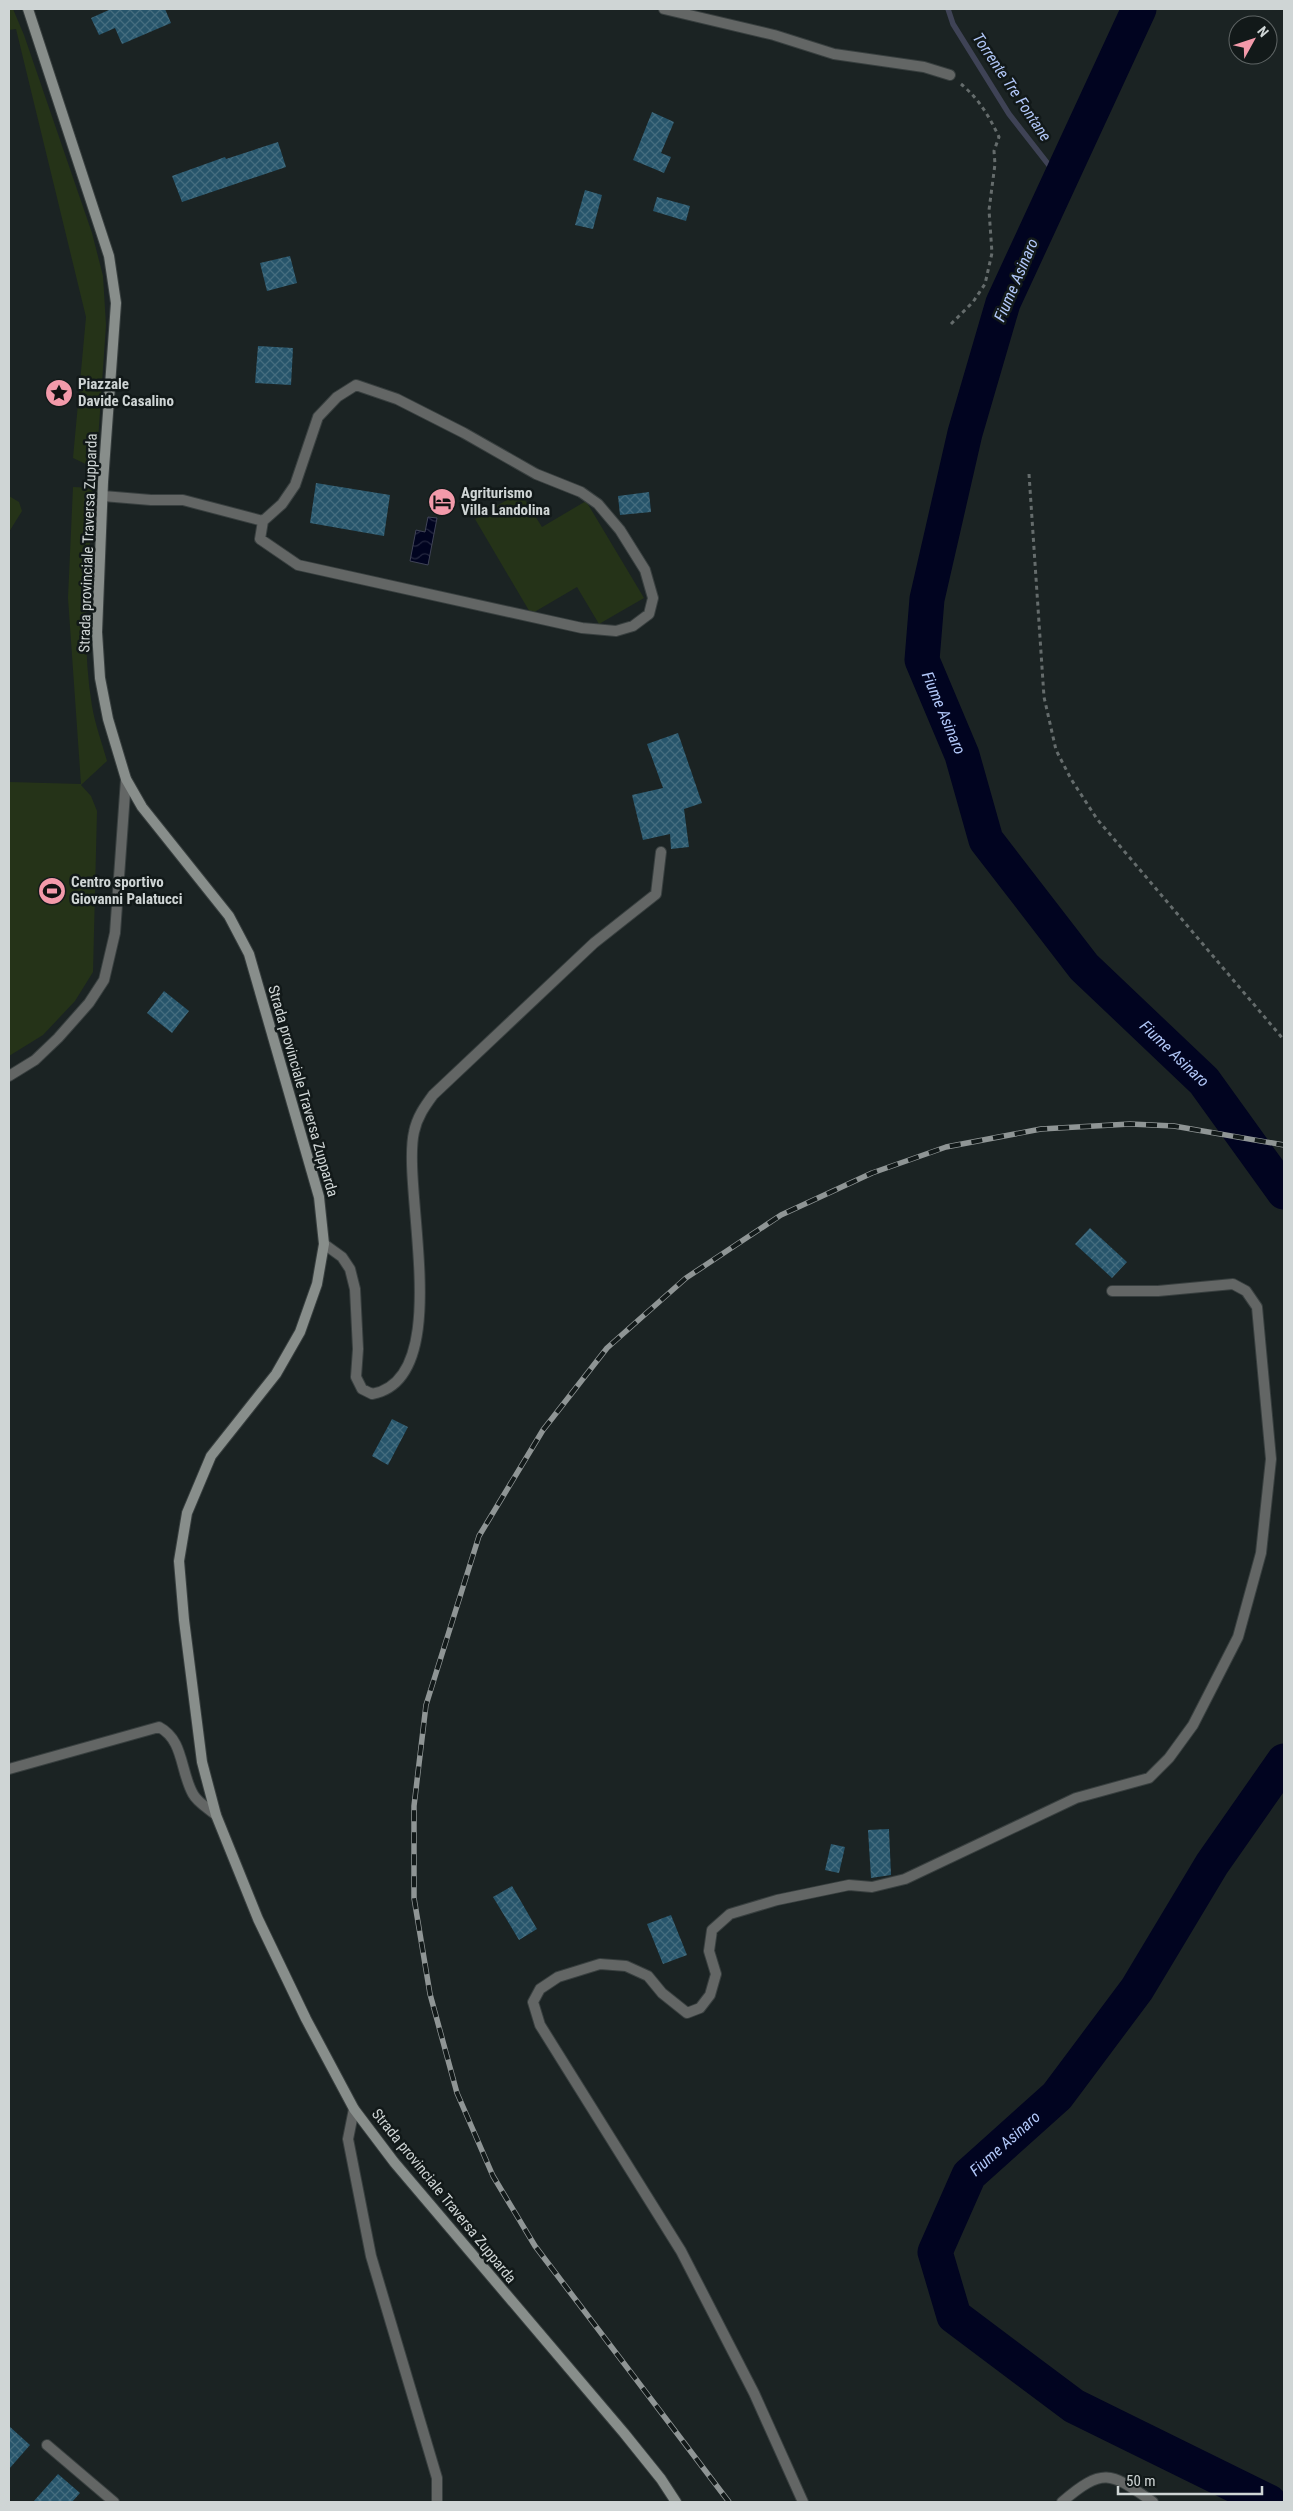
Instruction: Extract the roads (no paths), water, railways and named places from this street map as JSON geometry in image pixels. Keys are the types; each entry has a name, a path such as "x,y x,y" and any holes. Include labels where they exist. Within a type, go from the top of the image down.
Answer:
{"main road":[{"name":"Strada provinciale Traversa Zupparda","path":"28,9 111,266 116,304 103,496 97,632 100,678 114,744 126,779 142,807 229,916 249,954 319,1197 324,1244 317,1284 300,1332 276,1374 211,1456 188,1513 179,1561 184,1620 202,1762 216,1815 262,1927 306,2019 354,2109 394,2162 630,2441 661,2479 676,2502"}],"street":[{"path":"664,9 774,35 834,54 924,67 950,74"},
{"path":"356,385 366,386 464,433 536,474 581,492 598,504 620,530 645,570 653,598 649,614 633,626 616,631 582,628 298,565 260,539 263,521 282,504 295,485 318,417 346,391 356,385"},
{"path":"103,496 151,500 183,500 263,521"},
{"path":"9,1076 35,1060 58,1038 88,1003 104,980 115,933 126,779"},
{"path":"324,1244 342,1257 350,1269 355,1289 358,1349 356,1377 362,1388 372,1394 383,1392 397,1382 409,1361 419,1326 422,1284 412,1176 414,1133 421,1112 433,1095 594,943 656,894 662,852"},
{"path":"803,2502 754,2393 681,2251 540,2025 533,2002 540,1989 558,1977 600,1964 626,1966 648,1976 662,1993 687,2013 700,2008 710,1995 716,1974 709,1951 712,1930 730,1914 777,1900 849,1885 872,1886 905,1879 1076,1798 1149,1778 1169,1758 1193,1725 1238,1637 1261,1553 1270,1460 1257,1307 1246,1291 1233,1284 1158,1291 1112,1291"},
{"path":"9,1769 158,1728 169,1732 177,1744 182,1768 194,1796 216,1815"},
{"path":"354,2109 348,2139 371,2256 437,2478 437,2502"},
{"path":"47,2445 114,2502"},
{"path":"1062,2502 1080,2486 1095,2478 1108,2477 1119,2479 1153,2502"}],"water":[{"path":"428,517 437,518 428,565 410,561 416,530 425,532"}],"waterway":[{"name":"Torrente Tre Fontane","path":"948,9 953,24 1009,114 1059,178"},
{"name":"Fiume Asinaro","path":"1139,9 1003,303 965,433 927,599 922,660 962,755 986,840 1084,967 1204,1081 1284,1192"},
{"name":"Fiume Asinaro","path":"1269,2502 1074,2406 954,2316 935,2252 969,2175 1057,2096 1137,1989 1212,1864 1284,1761"}],"railway":[{"path":"729,2502 535,2246 493,2176 457,2093 430,1994 414,1898 414,1806 426,1705 479,1536 543,1430 607,1348 686,1278 781,1215 872,1173 946,1147 1041,1129 1130,1124 1174,1126 1284,1145"}],"place":[{"name":"Piazzale Davide Casalino","path":"59,393"},
{"name":"Agriturismo Villa Landolina","path":"442,502"},
{"name":"Centro sportivo Giovanni Palatucci","path":"52,891"}]}
